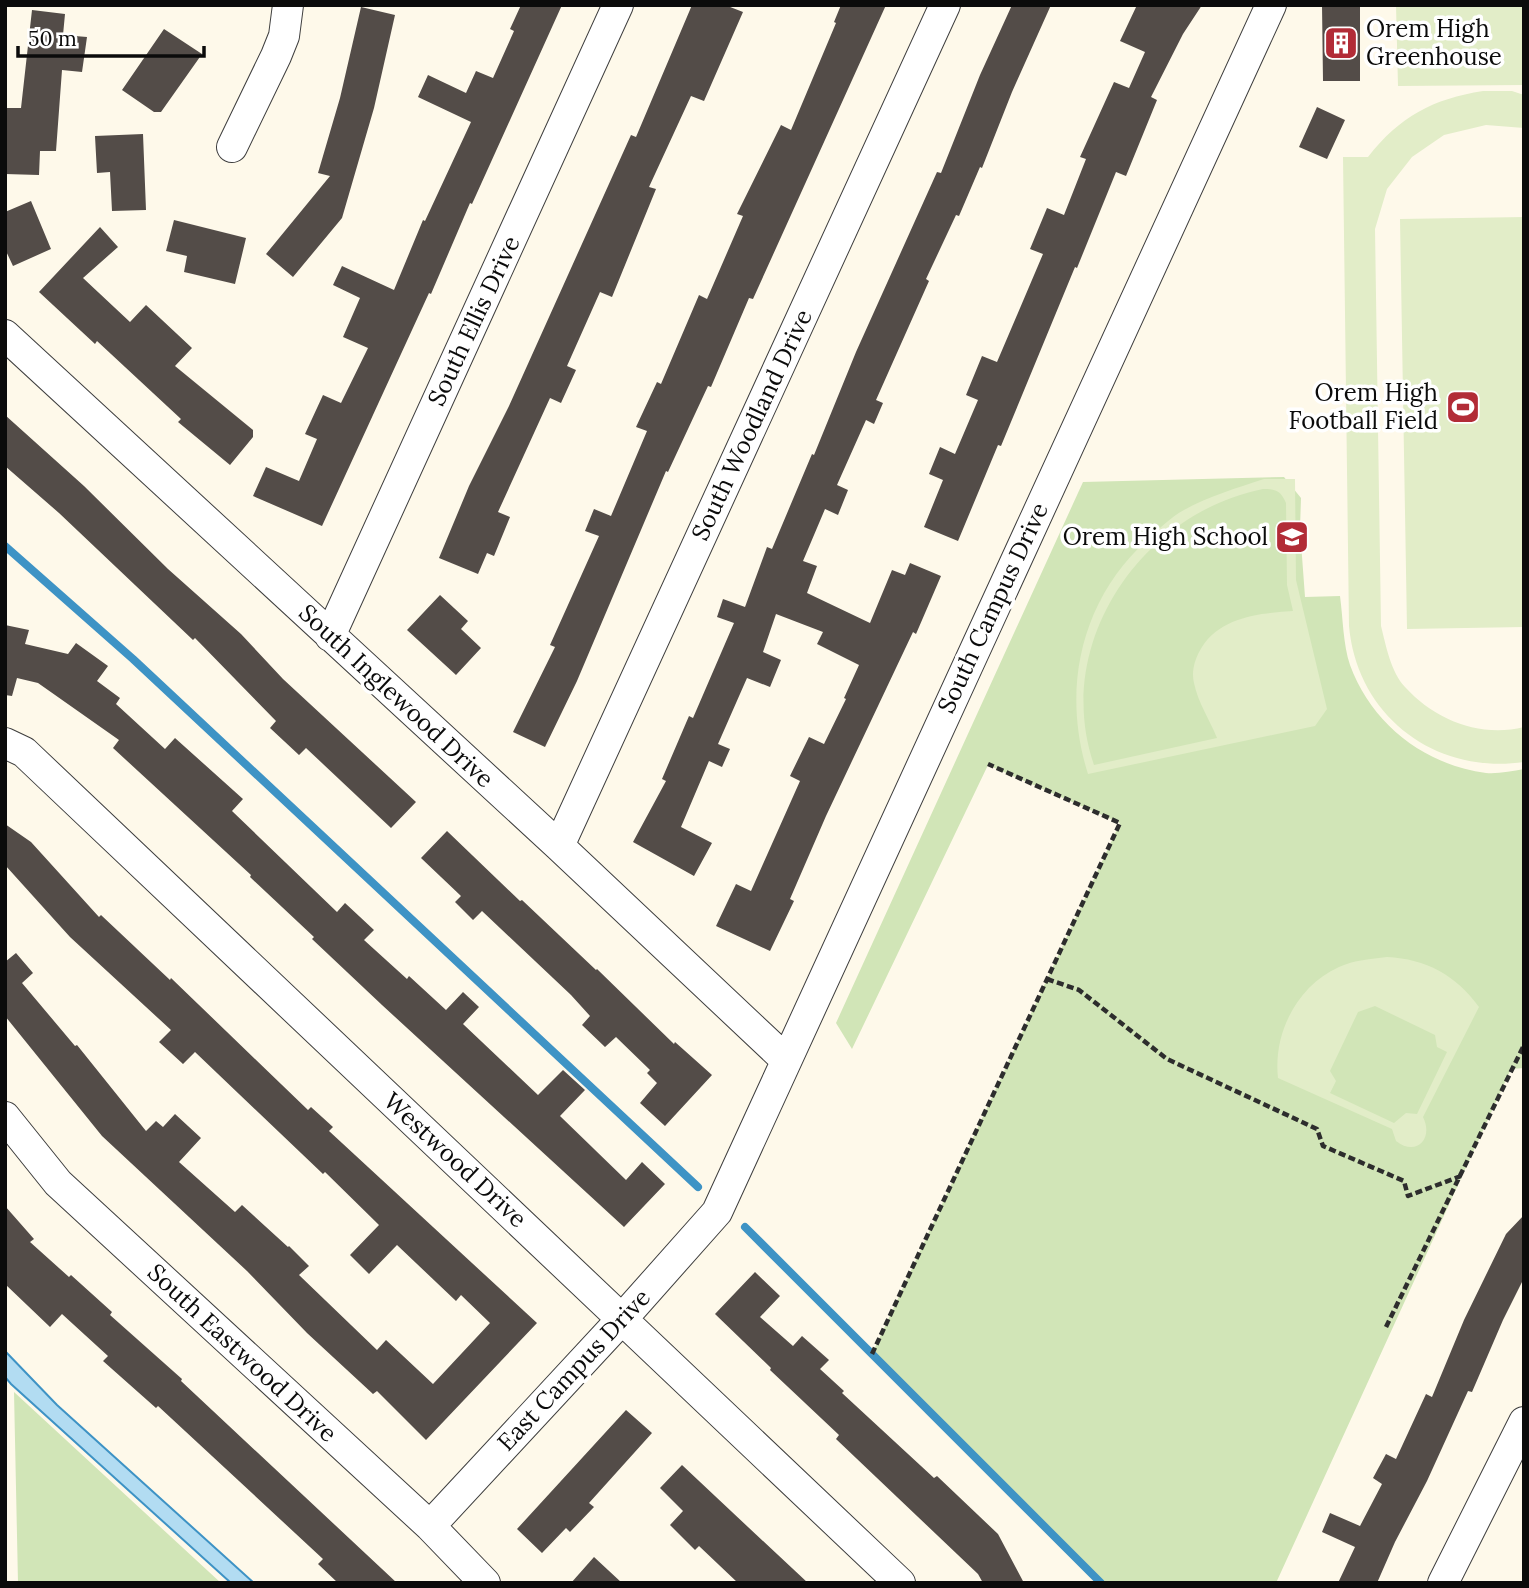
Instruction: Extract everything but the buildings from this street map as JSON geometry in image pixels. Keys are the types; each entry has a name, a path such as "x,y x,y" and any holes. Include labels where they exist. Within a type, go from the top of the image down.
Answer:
{"street":[{"path":"232,147 284,36 288,5"},
{"name":"South Ellis Drive","path":"330,636 618,5"},
{"name":"South Woodland Drive","path":"559,846 945,5"},
{"name":"South Campus Drive","path":"717,1212 785,1059 1272,5"},
{"name":"South Inglewood Drive","path":"5,335 559,846 785,1059"},
{"name":"Westwood Drive","path":"5,743 24,752 900,1583"},
{"name":"South Eastwood Drive","path":"5,1117 58,1183 430,1526 485,1583"},
{"name":"East Campus Drive","path":"430,1526 717,1212"},
{"path":"1443,1583 1524,1422"}],"path":[{"path":"872,1354 1120,823 988,764"},
{"path":"1047,979 1079,989 1167,1059 1317,1129 1323,1146 1404,1181 1408,1195 1461,1177"},
{"path":"1386,1327 1524,1045"}],"green space":[{"path":"1396,5 1524,5 1524,85 1398,86"},
{"path":"1483,91 1512,91 1524,95 1524,128 1486,125 1444,135 1412,157 1387,189 1375,229 1381,626 1400,681 1430,709 1459,724 1475,728 1507,730 1524,727 1524,762 1491,764 1460,759 1432,748 1406,733 1384,712 1367,687 1355,658 1349,626 1343,157 1368,157 1405,120 1448,99"},
{"name":"Orem High Football Field","path":"1524,217 1524,627 1407,629 1400,219"},
{"name":"Orem High School","path":"1284,477 1301,498 1300,529 1305,597 1340,596 1350,665 1371,705 1403,738 1442,761 1486,773 1524,769 1524,1068 1511,1069 1276,1583 1101,1583 872,1354 1120,823 988,765 852,1049 836,1023 1083,482"},
{"path":"1264,479 1295,479 1296,580 1327,709 1315,726 1088,774 1080,742 1077,678 1092,618 1106,590 1124,564 1174,516 1203,501","holes":["1263,489 1280,493 1286,503 1287,585 1293,611 1242,618 1220,629 1202,647 1194,665 1193,678 1198,698 1217,738 1094,765 1084,719 1086,674 1097,630 1117,590 1145,555 1180,525 1219,503"]},
{"path":"1387,957 1415,961 1439,971 1460,986 1479,1007 1423,1117 1426,1125 1425,1138 1416,1146 1410,1147 1396,1141 1392,1129 1278,1078 1277,1061 1284,1028 1300,999 1311,986 1339,967 1357,961","holes":["1375,1006 1435,1035 1437,1047 1447,1052 1417,1114 1406,1113 1394,1123 1330,1093 1336,1081 1330,1071 1358,1012"]},
{"path":"14,1392 221,1583 18,1583"}],"water":[{"path":"5,1351 57,1405 254,1583 231,1583 11,1384 5,1377"}],"waterway":[{"path":"5,546 133,659 698,1187"},
{"path":"745,1227 1101,1583"}],"place":[{"name":"Orem High Greenhouse","path":"1341,43"},
{"name":"Orem High Football Field","path":"1463,407"},
{"name":"Orem High School","path":"1292,537"}]}
